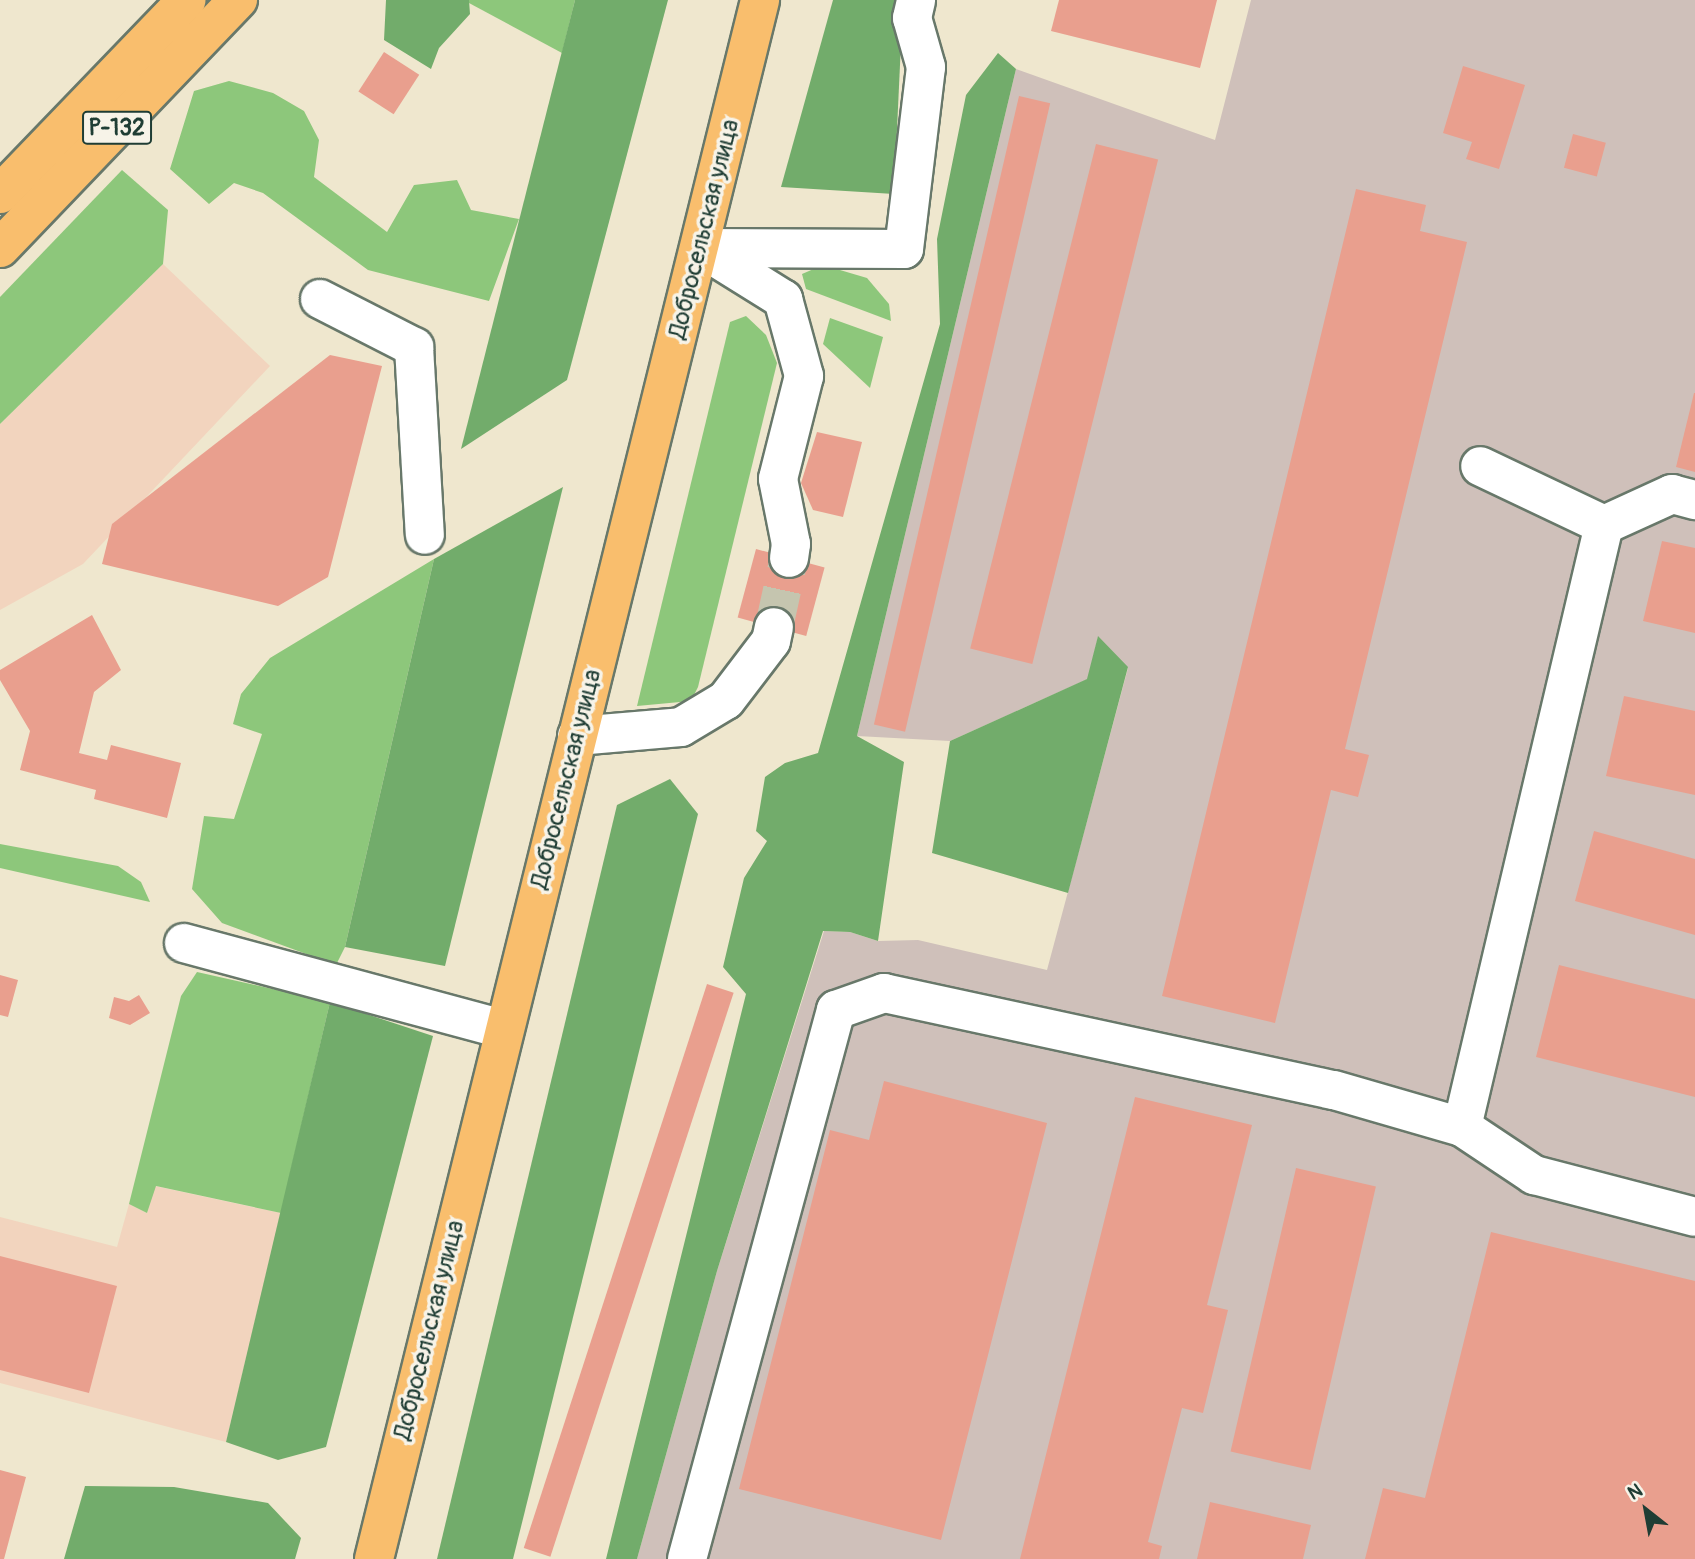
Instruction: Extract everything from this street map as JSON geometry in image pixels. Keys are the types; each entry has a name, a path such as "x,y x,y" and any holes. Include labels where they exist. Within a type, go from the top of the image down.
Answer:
{"main road":[{"name":"Р-132","path":"0,194 187,0"},
{"name":"Р-132","path":"0,248 238,0"},
{"name":"Добросельская улица","path":"374,1559 503,1029 701,248 760,0"}],"lane":[{"path":"701,248 904,249 926,67 912,18 916,0"},
{"path":"701,248 783,299 804,376 778,480 791,544 789,558"},
{"path":"320,299 415,347 425,535"},
{"path":"1480,466 1604,525 1672,495 1695,500"},
{"path":"1462,1127 1604,525"},
{"path":"577,736 681,727 726,699 771,641 774,627"},
{"path":"184,943 503,1029"},
{"path":"687,1559 836,1010 884,993 1334,1090 1462,1127 1534,1175 1695,1217"}],"shaded area":[{"path":"1251,0 1695,0 1695,1559 637,1559 717,1271 824,931 850,932 878,941 918,940 1047,970 1128,668 1098,637 1088,679 950,741 857,736 1016,69 1215,140"},
{"path":"163,264 270,366 83,564 0,610 0,424"},
{"path":"155,1186 281,1213 226,1442 0,1383 0,1217 117,1247 129,1204 147,1213"}],"green space":[{"path":"386,0 469,0 470,14 439,48 431,69 384,40"},
{"path":"469,0 575,0 562,53 469,3"},
{"path":"575,0 668,0 567,380 461,449"},
{"path":"833,0 903,0 894,194 781,187"},
{"path":"998,53 1016,69 857,736 904,762 878,941 850,932 823,931 717,1271 637,1559 606,1559 746,994 723,967 744,878 767,841 756,831 765,777 785,763 818,753 940,324 937,239 966,95"},
{"path":"229,81 273,93 304,111 319,140 314,177 387,232 414,185 457,180 471,210 519,219 489,301 368,270 263,193 234,183 209,204 170,169 194,91"},
{"path":"122,170 168,210 163,264 0,424 0,297"},
{"path":"823,265 867,278 889,304 891,321 806,289 802,274"},
{"path":"746,316 766,335 777,363 698,687 691,701 637,706 730,322"},
{"path":"830,318 883,337 870,388 823,344"},
{"path":"563,487 445,966 345,947 434,559"},
{"path":"434,559 345,947 336,965 222,923 192,889 204,816 234,819 262,734 233,724 241,694 270,658"},
{"path":"1098,636 1128,667 1068,893 932,853 950,741 1087,679"},
{"path":"670,779 698,814 513,1559 437,1559 617,805"},
{"path":"0,844 118,866 141,882 150,902 0,868"},
{"path":"197,972 330,1002 281,1213 156,1186 147,1213 129,1204 181,996"},
{"path":"330,1002 433,1036 326,1447 278,1460 226,1442"},
{"path":"85,1486 174,1487 268,1503 301,1538 295,1559 64,1559"}],"building":[{"path":"1059,0 1217,0 1200,68 1051,31"},
{"path":"384,52 419,75 394,114 358,91"},
{"path":"1463,66 1525,85 1499,169 1466,159 1472,142 1443,133"},
{"path":"1019,96 1050,103 905,732 874,724"},
{"path":"1573,134 1606,143 1597,177 1564,168"},
{"path":"1096,144 1158,159 1032,664 970,649"},
{"path":"1356,189 1426,205 1420,231 1467,242 1345,749 1369,755 1358,797 1331,790 1275,1023 1162,996"},
{"path":"330,355 382,366 328,577 278,606 102,564 112,524"},
{"path":"1695,393 1695,472 1676,467"},
{"path":"817,432 862,442 843,517 813,510 801,483"},
{"path":"1662,541 1695,548 1695,633 1643,621"},
{"path":"756,549 825,567 806,636 738,618"},
{"path":"92,615 121,670 94,692 79,753 107,760 111,745 181,763 167,818 94,799 96,790 20,770 30,731 0,680 0,670"},
{"path":"1624,696 1695,711 1695,795 1606,776"},
{"path":"1594,831 1695,859 1695,935 1575,901"},
{"path":"1559,965 1695,999 1695,1097 1536,1057"},
{"path":"0,975 18,980 8,1017 0,1015"},
{"path":"707,984 734,993 550,1557 524,1548"},
{"path":"139,995 150,1013 130,1025 109,1018 114,997 129,1001"},
{"path":"884,1081 1047,1123 941,1540 739,1489 830,1130 869,1140"},
{"path":"1135,1097 1252,1125 1207,1305 1228,1310 1203,1413 1182,1408 1148,1542 1162,1546 1159,1559 1020,1559"},
{"path":"1296,1168 1376,1186 1310,1470 1231,1452"},
{"path":"1491,1232 1695,1281 1695,1559 1365,1559 1383,1488 1425,1498"},
{"path":"0,1256 117,1286 89,1393 0,1370"},
{"path":"0,1470 26,1477 4,1559 0,1559"},
{"path":"1210,1502 1311,1525 1303,1559 1197,1559"}],"tunnel":[{"path":"774,627 789,558"}]}
